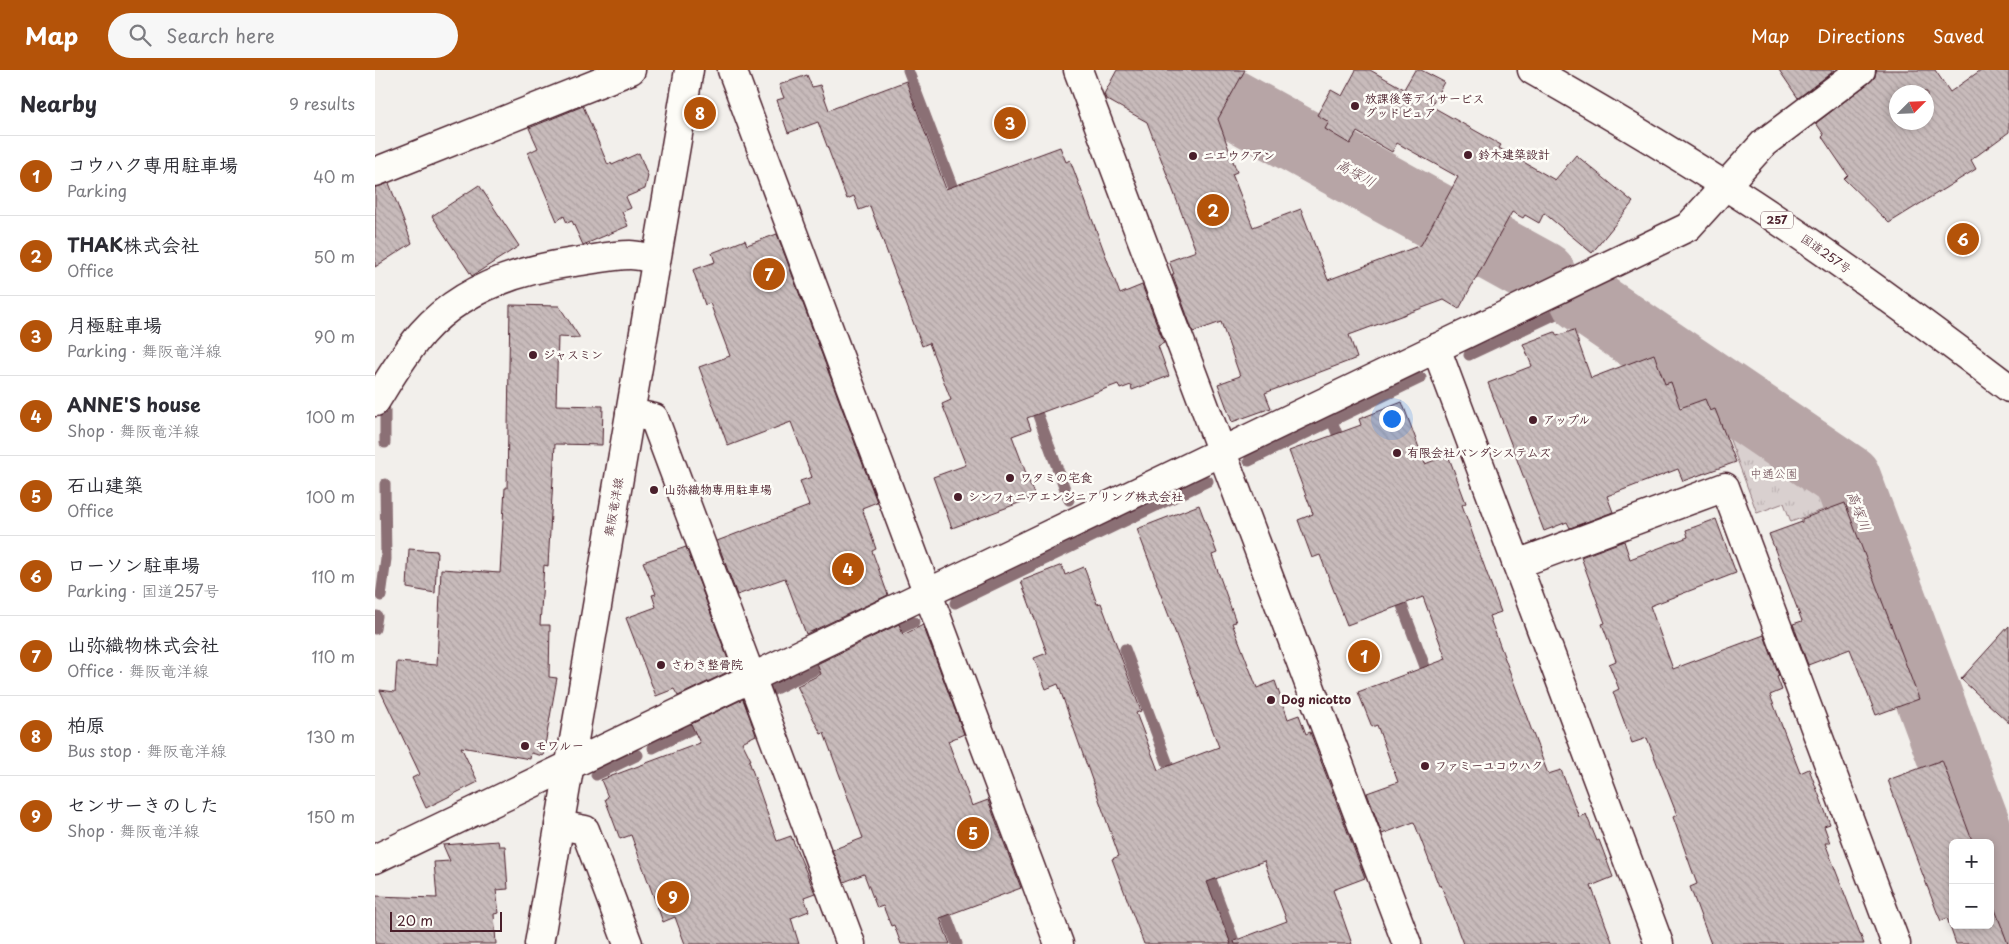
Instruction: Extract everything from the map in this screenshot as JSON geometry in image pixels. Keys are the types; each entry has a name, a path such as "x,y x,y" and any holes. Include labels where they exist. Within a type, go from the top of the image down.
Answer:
{"main road":[{"path":"375,172 631,70"},
{"name":"舞阪竜洋線","path":"539,944 689,70"},
{"path":"732,70 1059,944"},
{"path":"1078,70 1407,944"},
{"name":"国道257号","path":"1532,70 1671,152 1829,255 2009,388"},
{"path":"375,859 1688,227 1764,144 1861,70"},
{"path":"376,399 401,360 423,332 450,308 480,288 513,274 547,266 631,254 656,259"},
{"path":"1436,348 1659,944"},
{"path":"630,413 653,418 851,944"},
{"path":"1517,564 1725,487 1896,944"},
{"path":"559,825 585,830 627,944"}],"green space":[{"name":"中通公園","path":"1714,397 1840,484 1846,501 1791,522 1784,503 1757,513"}],"building":[{"path":"1117,70 1245,70 1218,119 1237,172 1232,174 1253,227 1301,209 1328,280 1421,245 1458,177 1397,143 1392,152 1357,132 1350,144 1325,129 1329,122 1317,115 1331,90 1342,96 1356,70 1370,70 1404,89 1415,70 1421,70 1444,82 1431,106 1501,145 1499,148 1555,180 1576,155 1633,202 1592,253 1544,213 1539,223 1525,215 1523,218 1512,212 1459,309 1444,300 1349,335 1357,358 1265,393 1271,408 1232,422 1218,384 1240,376 1221,322 1193,332 1169,261 1196,251 1147,122 1106,99 1104,94"},
{"path":"1779,70 1835,70 1798,98"},
{"path":"1876,70 1935,70 1950,92 1981,70 2009,70 2009,132 1971,160 1976,169 1889,223 1844,179 1848,175 1822,137 1824,135 1816,123 1875,77"},
{"path":"807,75 812,87 820,85 829,110 906,81 946,189 1060,147 1066,162 1070,160 1120,294 1142,285 1164,343 1158,346 1169,376 1132,390 1131,385 1120,389 1118,384 1027,418 1031,429 1012,436 1035,497 952,528 933,477 966,465 942,404 951,400 929,343 922,346 870,206 859,210 854,196 847,199 818,122 788,133 777,100 784,98 779,85"},
{"path":"583,106 608,165 639,153 648,176 645,189 626,197 631,208 622,212 628,226 583,245 572,221 567,223 564,216 557,221 528,153 538,148 529,128"},
{"path":"389,183 412,243 375,267 375,187"},
{"path":"479,185 519,246 472,276 432,216"},
{"path":"777,234 877,502 862,508 876,549 872,551 888,595 806,634 785,578 737,595 717,541 809,506 800,481 812,477 791,422 728,446 699,367 730,356 710,303 705,305 693,270 715,262 712,253 745,240 747,245"},
{"path":"510,305 559,306 580,338 558,337 556,405 603,406 602,445 555,444 548,566 544,565 540,625 550,625 549,677 557,678 543,756 531,753 530,759 461,747 478,782 426,808 412,778 420,774 380,690 395,692 397,662 437,665 441,569 500,573 505,488 507,488"},
{"path":"1574,330 1591,378 1654,354 1665,384 1671,382 1680,408 1705,399 1710,411 1715,409 1736,462 1683,481 1678,469 1607,496 1613,512 1570,528 1567,522 1544,531 1488,383 1532,366 1523,344 1555,332 1557,336"},
{"path":"1402,402 1425,464 1448,455 1466,503 1462,505 1501,612 1489,616 1548,774 1561,770 1579,817 1586,814 1597,841 1599,840 1613,877 1591,886 1613,944 1463,944 1441,885 1439,886 1414,822 1382,834 1367,793 1398,782 1377,725 1372,727 1358,692 1446,659 1423,597 1347,625 1320,555 1312,558 1298,520 1313,514 1289,451 1361,425 1359,419"},
{"path":"1845,503 1919,699 1876,715 1850,649 1808,665 1793,624 1802,621 1769,534"},
{"path":"1199,505 1217,553 1212,555 1236,622 1232,623 1257,688 1275,681 1288,719 1299,715 1306,734 1310,732 1365,878 1333,890 1352,944 1235,944 1234,941 1287,921 1264,861 1207,882 1231,944 1144,944 1112,859 1119,856 1058,684 1046,689 1034,658 1047,653 1021,581 1062,565 1065,575 1084,567 1097,604 1101,603 1141,711 1136,713 1158,770 1219,747 1137,529"},
{"path":"1716,519 1736,573 1650,606 1673,669 1764,635 1779,676 1777,677 1782,690 1770,695 1800,773 1809,769 1830,824 1824,826 1830,843 1825,843 1864,944 1711,944 1690,887 1697,884 1673,817 1677,815 1647,738 1632,743 1613,692 1619,689 1609,664 1616,661 1602,624 1605,623 1581,557 1624,541 1630,559 1688,537 1686,530"},
{"path":"686,547 732,670 678,696 674,689 656,696 626,618 656,607 652,595 656,594 643,562"},
{"path":"409,549 437,551 435,593 407,588"},
{"path":"899,624 903,635 923,625 964,734 948,741 972,806 988,800 1021,888 940,918 950,944 901,944 894,925 891,926 883,906 877,908 864,874 844,882 832,850 863,838 824,733 821,734 797,686 821,674 817,664"},
{"path":"2009,626 2009,723 1961,679"},
{"path":"743,699 756,735 742,742 751,760 749,761 777,841 791,836 815,893 804,897 809,911 791,918 799,944 685,944 675,917 663,922 631,835 620,839 605,799 608,797 601,780 700,743 691,724"},
{"path":"1942,760 1972,839 1949,839 1949,924 1947,918 1941,921 1937,912 1888,780"},
{"path":"498,841 499,846 505,846 508,889 496,890 499,913 494,914 496,944 375,944 375,896 437,898 434,862 450,861 443,845"},
{"path":"1994,907 2008,944 1956,944 1951,929 1994,929"}],"waterway":[{"path":"908,70 957,199"},
{"name":"高塚川","path":"1171,70 1542,275"},
{"name":"高塚川","path":"1584,299 1847,478 1982,839"},
{"name":"高塚川","path":"1579,302 1585,300"},
{"path":"1469,355 1556,314"},
{"path":"1249,461 1421,378"},
{"path":"1032,399 1069,500"},
{"path":"381,402 385,410 385,443"},
{"path":"1332,421 1342,446"},
{"path":"955,603 1208,481"},
{"path":"381,596 386,559 385,484"},
{"path":"1397,592 1430,680"},
{"path":"375,629 377,616"},
{"path":"887,635 914,622"},
{"path":"1125,649 1173,778"},
{"path":"771,691 833,661"},
{"path":"653,748 706,722"},
{"path":"596,775 638,755"},
{"path":"1206,866 1235,944"},
{"name":"高塚川","path":"1994,872 2009,911"},
{"path":"941,902 957,944"}],"place":[{"name":"放課後等デイサービス グッドピュア","path":"1355,106"},
{"name":"柏原","path":"700,113"},
{"name":"月極駐車場","path":"1010,123"},
{"name":"鈴木建築設計","path":"1468,155"},
{"name":"ニエウクアン","path":"1193,156"},
{"name":"THAK株式会社","path":"1213,210"},
{"name":"ローソン駐車場","path":"1963,239"},
{"name":"山弥織物株式会社","path":"769,274"},
{"name":"ジャスミン","path":"533,355"},
{"name":"アップル","path":"1533,420"},
{"name":"有限会社バンダシステムズ","path":"1397,453"},
{"name":"ワタミの宅食","path":"1010,478"},
{"name":"山弥織物専用駐車場","path":"654,490"},
{"name":"シンフォニアエンジニアリング株式会社","path":"958,497"},
{"name":"ANNE'S house","path":"848,569"},
{"name":"コウハク専用駐車場","path":"1364,656"},
{"name":"さわき整骨院","path":"661,665"},
{"name":"Dog nicotto","path":"1271,700"},
{"name":"モワルー","path":"525,746"},
{"name":"ファミーユコウハク","path":"1425,766"},
{"name":"石山建築","path":"973,833"},
{"name":"センサーきのした","path":"673,897"}]}
